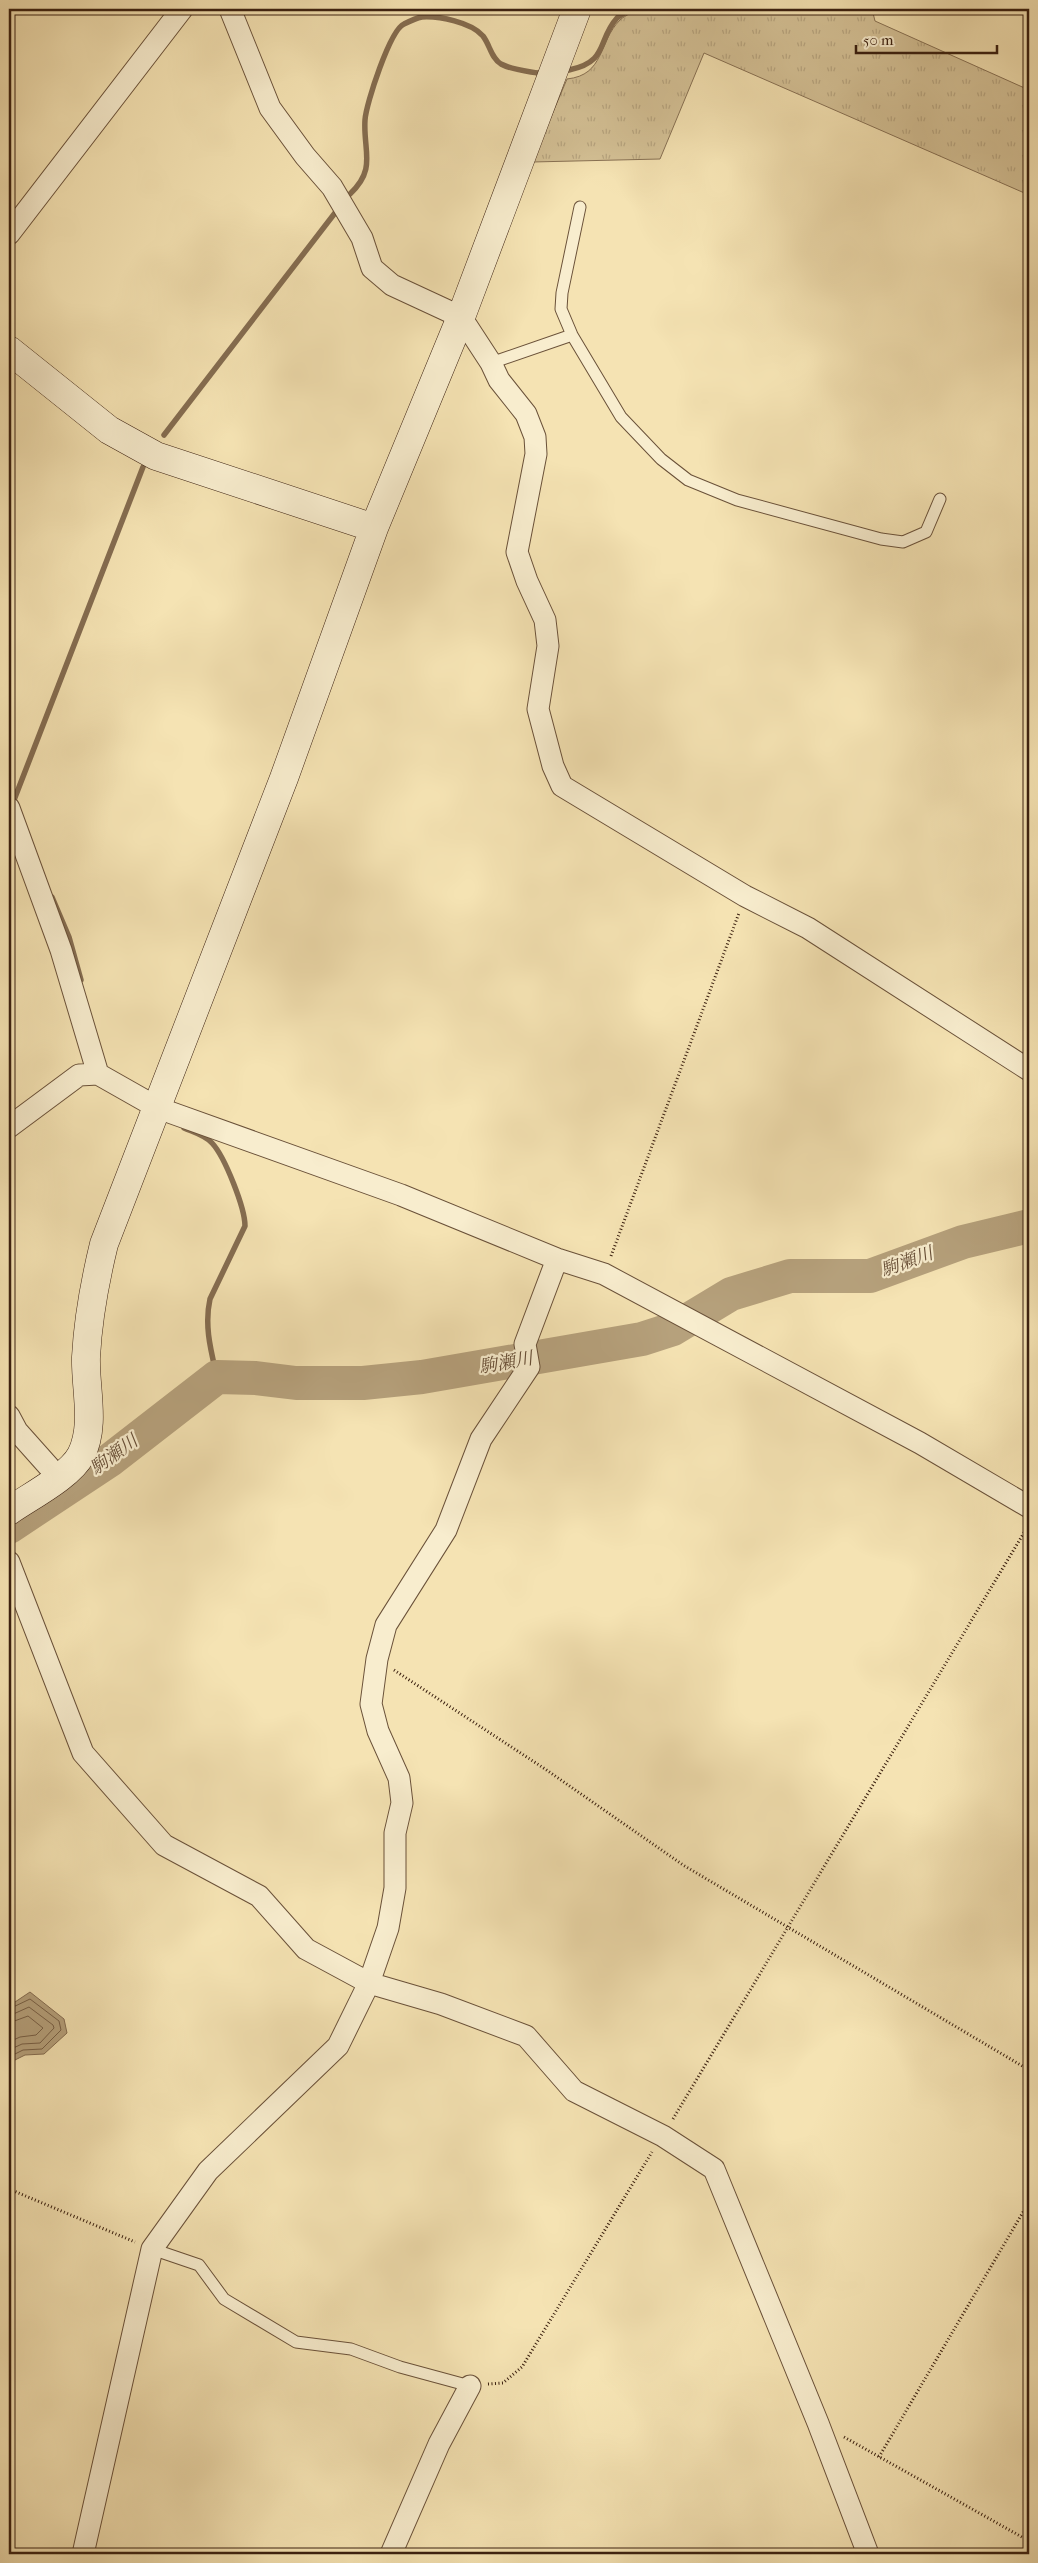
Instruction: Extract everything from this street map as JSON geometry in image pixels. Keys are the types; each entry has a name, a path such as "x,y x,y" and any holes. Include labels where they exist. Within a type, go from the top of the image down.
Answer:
{"street":[{"path":"9,234 182,9"},
{"path":"230,9 270,108 305,156 332,187 362,238 372,268 392,285 461,317 492,363 499,380 526,414 535,437 534,472 517,552 527,582 545,620 548,646 538,709 553,766 562,786 745,896 808,928 1029,1070"},
{"path":"9,1511 71,1468 80,1456 88,1435 86,1358 91,1301 104,1244 284,778 374,528 461,317 577,9"},
{"path":"9,350 109,430 156,456 374,528"},
{"path":"9,808 61,950 98,1074"},
{"path":"9,1127 79,1075 98,1074 158,1108 400,1195 557,1259 604,1274 920,1443 1029,1507"},
{"path":"84,2554 152,2249 208,2170 338,2046 369,1983 389,1920 395,1888 396,1833 402,1803 398,1778 378,1732 371,1704 377,1659 386,1625 446,1530 481,1439 528,1356 525,1344 557,1259"},
{"path":"9,1416 17,1431 58,1477"},
{"path":"9,1562 83,1753 164,1845 259,1896 306,1949 369,1983 442,2004 526,2036 574,2091 663,2136 714,2169 818,2423 868,2554"},
{"path":"391,2554 439,2444 470,2386"}],"lane":[{"path":"580,207 562,293 561,309 572,335 621,417 661,459 688,480 712,491 881,539 903,542 926,532 940,499"},
{"path":"492,363 572,335"},
{"path":"152,2249 199,2265 224,2299 296,2342 351,2348 400,2367 470,2386"}],"path":[{"path":"604,1274 745,896"},
{"path":"470,2386 503,2382 522,2367 663,2136 1029,1524"},
{"path":"377,1659 545,1769 683,1865 788,1925 1029,2070"},
{"path":"9,2189 152,2249"},
{"path":"880,2457 1029,2202"},
{"path":"818,2423 1029,2541"}],"green space":[{"path":"641,9 872,9 875,21 1029,90 1029,195 704,53 660,159 532,162 567,79 588,71 595,64 613,29 620,20"}],"water":[{"path":"30,1992 64,2019 67,2033 44,2054 25,2055 9,2063 9,2006"}],"waterway":[{"path":"569,70 591,62 617,18 634,9"},
{"path":"350,194 358,185 366,168 365,120 374,84 392,39 398,29 404,24 422,17 446,19 463,24 478,31 483,36 493,55 501,64 514,69 538,73"},
{"path":"164,435 338,209"},
{"path":"15,805 14,800 143,467"},
{"path":"52,897 69,937 81,980"},
{"path":"184,1128 206,1138 217,1150 233,1183 244,1218 245,1226 210,1299 208,1309 208,1329 217,1377"},
{"name":"駒瀬川","path":"9,1527 110,1460 217,1377 256,1378 296,1383 363,1383 422,1377 642,1339 673,1329 731,1294 790,1276 870,1276 963,1242 1029,1226"}]}
